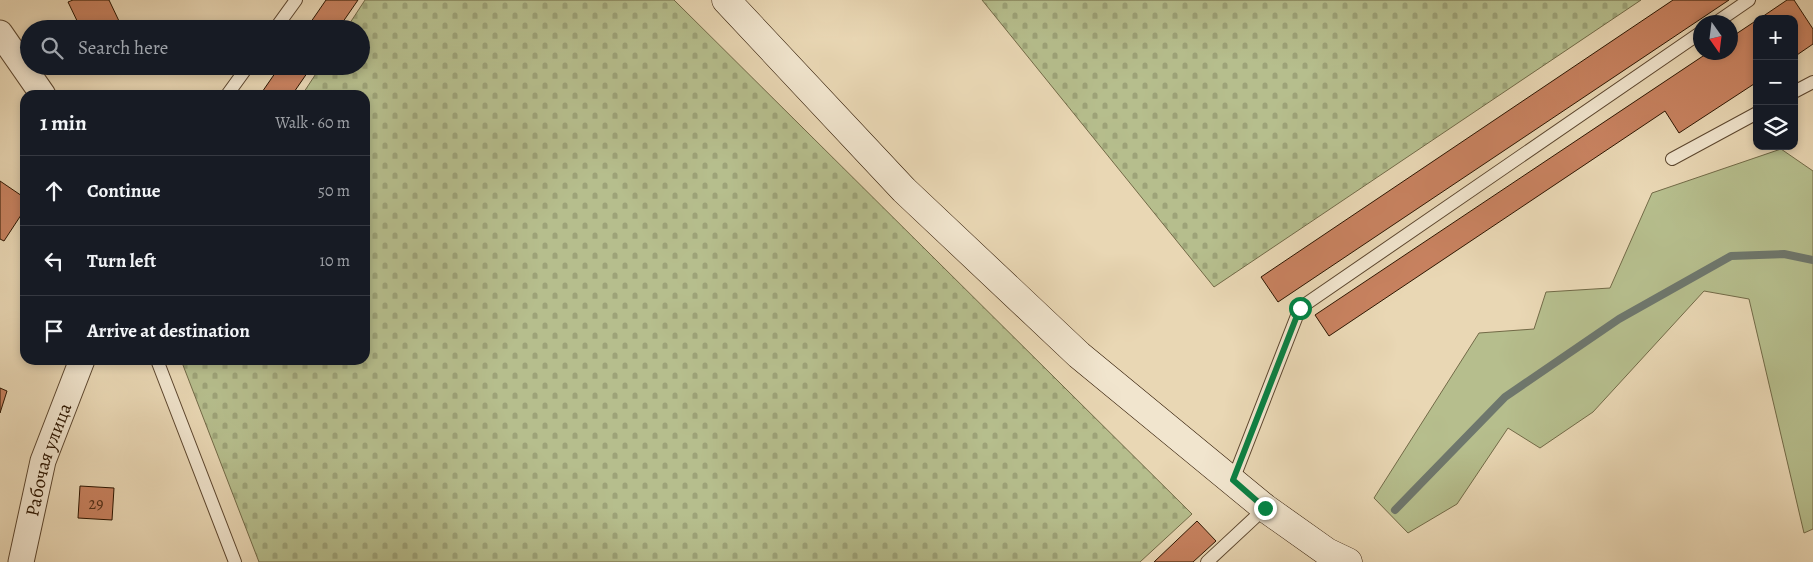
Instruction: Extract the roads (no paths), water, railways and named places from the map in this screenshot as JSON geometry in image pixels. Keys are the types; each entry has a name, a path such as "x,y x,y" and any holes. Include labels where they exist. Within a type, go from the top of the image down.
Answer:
{"main road":[{"path":"726,0 904,190 1079,355 1265,508 1327,552 1348,562"}],"street":[{"path":"0,33 20,62"},
{"path":"29,75 40,90"},
{"name":"Рабочая улица","path":"22,562 43,461 80,365"}],"lane":[{"path":"282,20 296,0"},
{"path":"1726,15 1749,0"},
{"path":"1233,480 1300,308 1693,39"},
{"path":"231,90 241,75"},
{"path":"1798,90 1813,82"},
{"path":"1672,159 1753,115"},
{"path":"159,365 235,562"},
{"path":"1207,562 1265,508"}],"waterway":[{"path":"1395,510 1505,397 1619,319 1731,256 1784,254 1813,260"}]}
